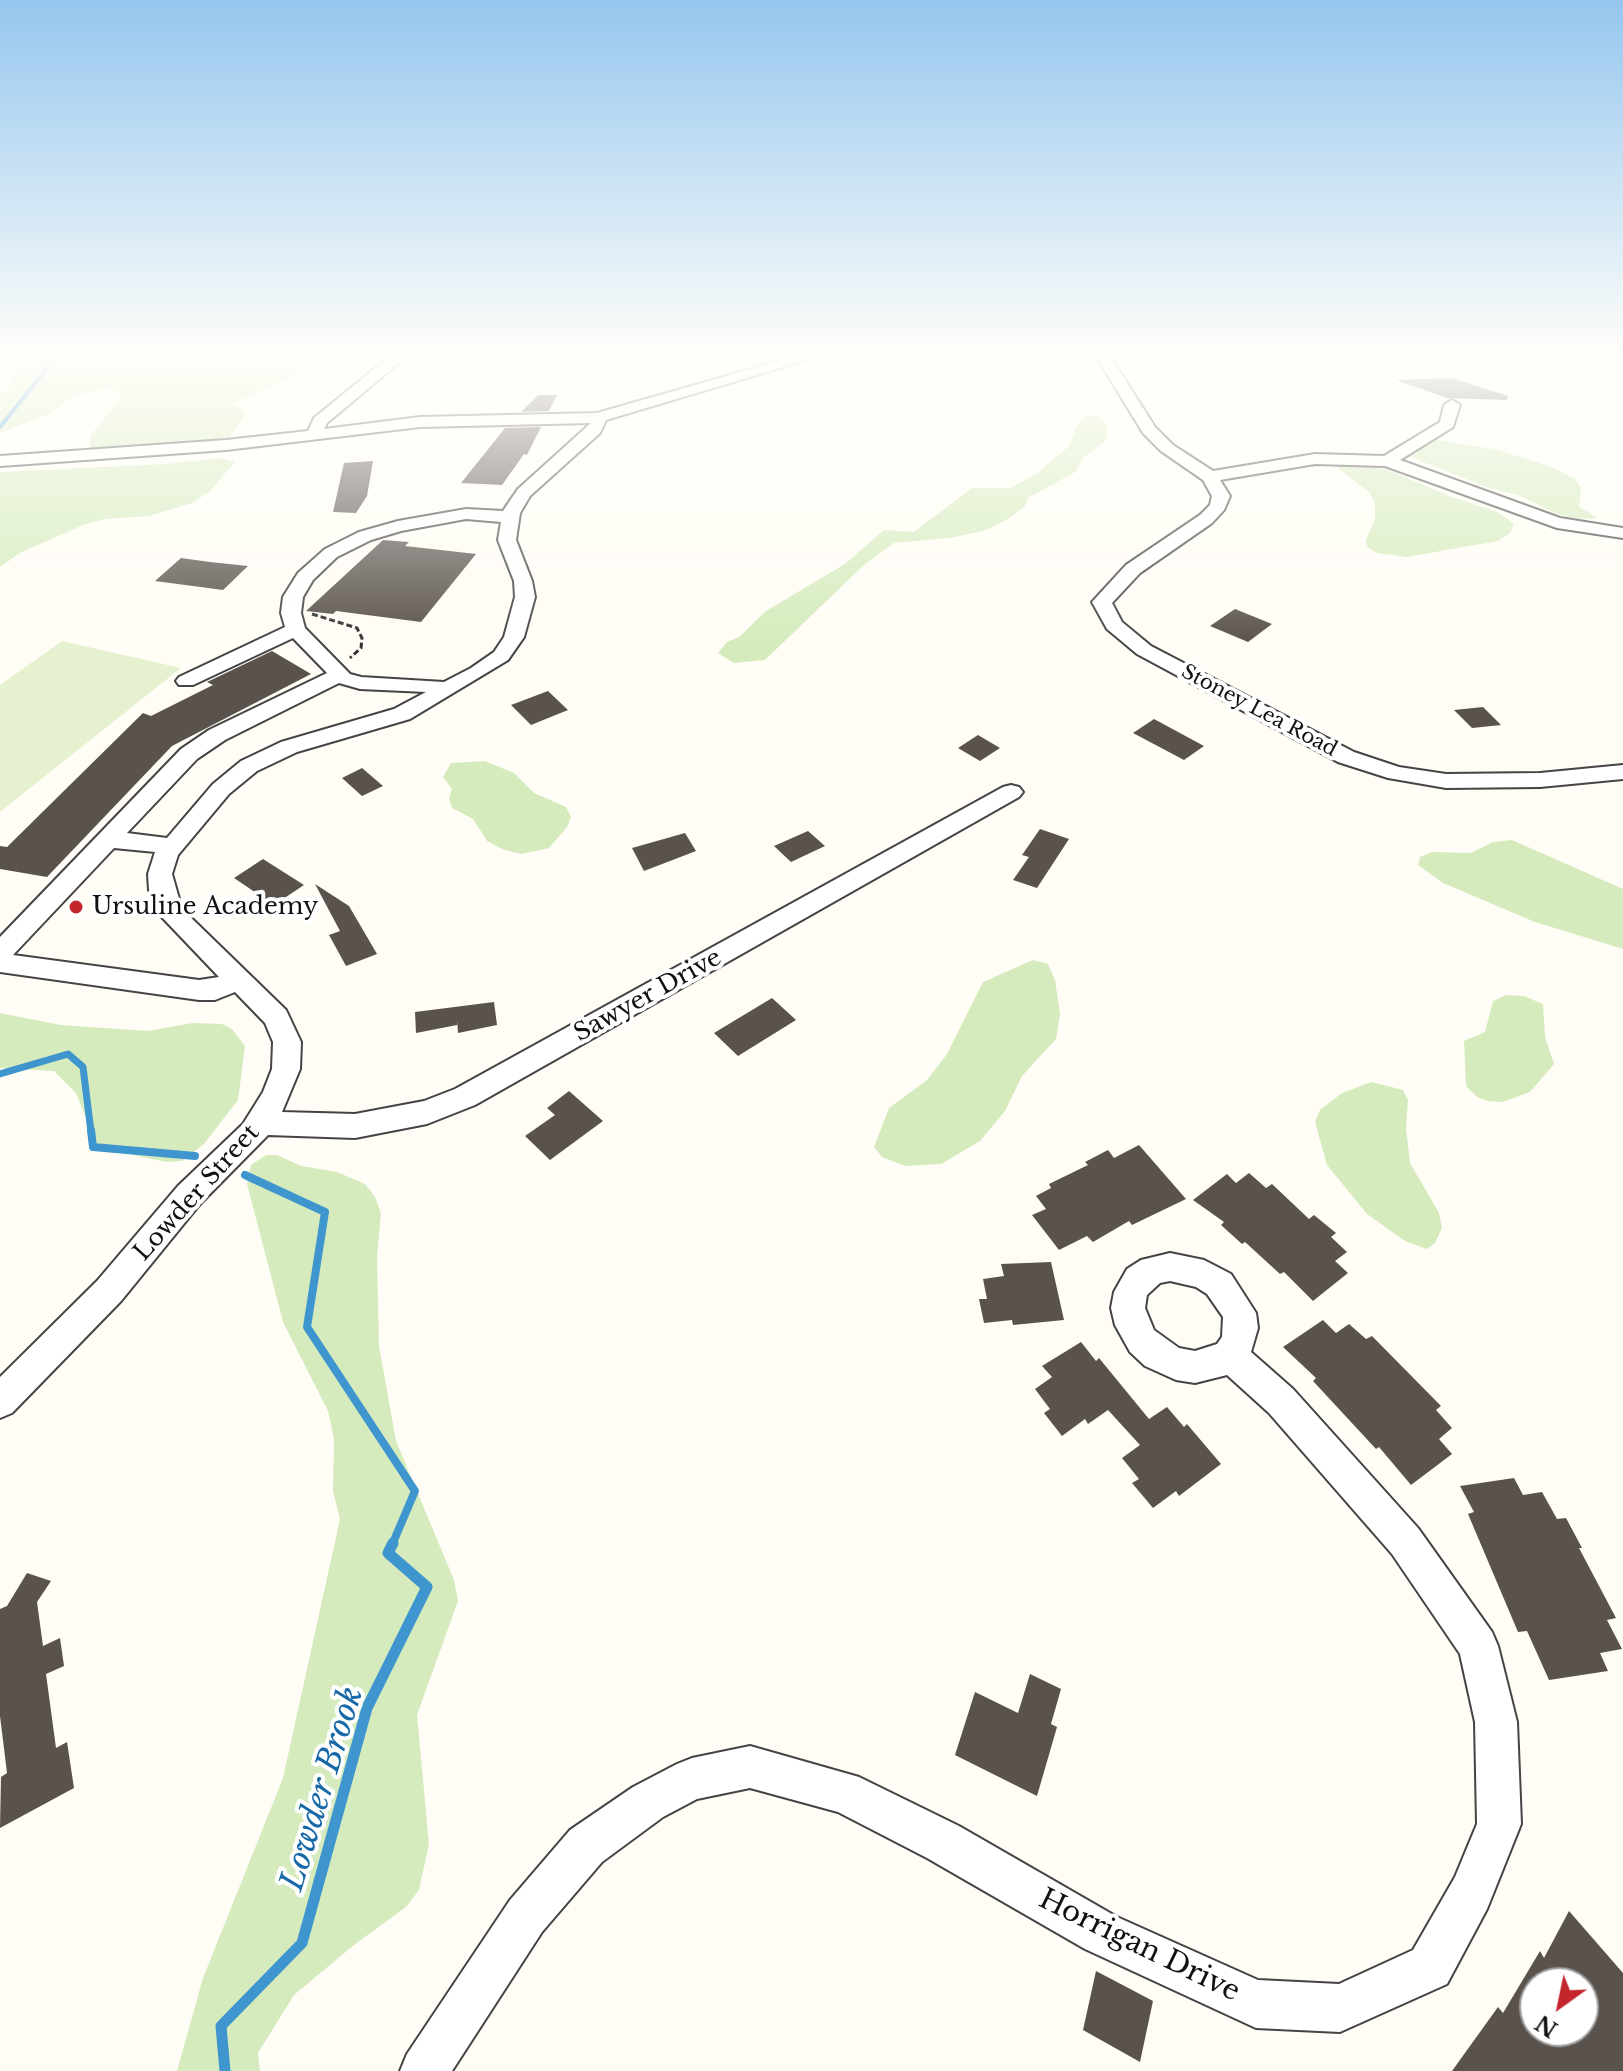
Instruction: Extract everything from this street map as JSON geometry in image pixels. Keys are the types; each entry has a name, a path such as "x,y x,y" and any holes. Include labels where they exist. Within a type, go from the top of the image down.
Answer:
{"street":[{"path":"0,461 136,453"},
{"path":"446,690 429,685 360,683 341,669 300,621 291,602 303,580 336,550 376,532 466,514 510,517 524,493 569,453"},
{"path":"1174,453 1210,477 1315,459 1387,461 1449,481 1514,509 1557,523 1623,533"},
{"path":"1387,461 1401,453"},
{"name":"Stoney Lea Road","path":"1210,477 1221,496 1218,506 1175,543 1133,569 1102,602 1114,625 1144,650 1346,757 1396,773 1446,781 1540,780 1623,772"},
{"name":"Lowder Street","path":"0,1401 109,1291 182,1203 244,1144 262,1123 286,1069 287,1042 276,1017 240,979 188,933 168,906 160,874 171,846 221,789 249,766 289,747 394,718 495,660 514,637 525,591 507,540 510,517"},
{"path":"276,576 303,580"},
{"path":"186,681 300,621"},
{"path":"0,953 195,749 341,669"},
{"path":"195,749 249,766"},
{"name":"Sawyer Drive","path":"262,1123 355,1126 427,1112 465,1097 1011,792"},
{"path":"107,839 171,846"},
{"path":"0,963 199,990 215,990 240,979"},
{"name":"Horrigan Drive","path":"424,2071 526,1916 586,1846 648,1802 692,1779 750,1767 844,1792 943,1842 1101,1933 1256,2004 1340,2008 1430,1967 1471,1893 1499,1824 1496,1722 1478,1646 1405,1541 1281,1401 1229,1355"}],"path":[{"path":"300,621 357,628 362,638 361,648 341,669"}],"green space":[{"path":"1061,453 1090,453 1075,472 1028,498 1025,506 1005,521 983,531 949,538 894,543 865,564 765,660 734,663 718,653 766,611 845,564 884,530 914,532 972,488 1011,488 1036,474"},
{"path":"1506,453 1552,467 1575,479 1581,488 1579,507 1598,518 1578,519 1557,514 1518,495 1486,487 1403,454"},
{"path":"220,458 235,462 210,491 192,503 149,516 105,519 85,524 20,553 0,567 0,472 166,464"},
{"path":"1355,462 1388,470 1498,512 1514,524 1510,533 1498,541 1407,557 1377,553 1367,547 1366,540 1375,519 1375,504 1370,493 1338,468 1341,464"},
{"path":"62,641 181,668 0,812 0,685"},
{"path":"485,761 514,773 534,793 566,807 571,817 567,827 549,848 521,854 502,849 487,841 473,819 452,808 449,798 452,789 443,777 451,763"},
{"path":"1512,840 1623,889 1623,949 1535,922 1443,883 1418,865 1420,857 1432,852 1471,853 1493,842"},
{"path":"1033,960 1048,964 1055,980 1060,1014 1056,1039 1022,1076 1005,1111 980,1141 941,1164 906,1166 882,1157 874,1147 889,1108 927,1080 947,1054 983,982"},
{"path":"1506,995 1524,996 1543,1004 1545,1037 1554,1064 1530,1092 1503,1102 1488,1101 1477,1097 1466,1086 1464,1041 1485,1032 1493,1001"},
{"path":"0,1013 61,1025 148,1031 193,1023 222,1024 232,1029 245,1046 238,1100 204,1144 182,1161 167,1162 98,1148 76,1093 54,1071 0,1068"},
{"path":"1371,1082 1403,1090 1408,1100 1406,1129 1410,1163 1439,1213 1442,1228 1435,1243 1427,1249 1405,1241 1367,1214 1327,1165 1315,1122 1320,1110 1342,1093"},
{"path":"266,1155 277,1155 301,1166 337,1172 365,1184 375,1197 381,1213 377,1257 379,1346 396,1441 454,1580 458,1601 417,1715 429,1844 419,1890 406,1907 294,1995 258,2053 260,2071 177,2071 203,1978 283,1778 340,1519 333,1491 334,1439 328,1411 283,1322 247,1184 251,1165"}],"building":[{"path":"485,453 528,453 502,485 461,483"},
{"path":"373,461 367,496 356,513 333,512 344,463"},
{"path":"383,540 409,542 405,546 476,554 421,622 336,611 333,614 306,611"},
{"path":"181,558 248,566 223,590 155,581"},
{"path":"1235,609 1272,624 1248,642 1210,626"},
{"path":"272,651 311,674 172,746 47,877 0,869 0,846 7,847 143,713 151,716 213,685 207,682"},
{"path":"548,691 568,710 531,725 511,705"},
{"path":"1483,707 1501,725 1472,728 1454,710"},
{"path":"1154,719 1204,746 1184,760 1133,733"},
{"path":"978,735 1000,748 980,761 958,748"},
{"path":"362,768 383,786 362,796 342,778"},
{"path":"1040,829 1069,839 1037,888 1013,880 1029,857 1022,855"},
{"path":"808,831 825,846 791,862 774,846"},
{"path":"685,833 696,851 644,871 632,848"},
{"path":"263,859 304,885 274,905 234,878"},
{"path":"315,884 349,906 377,954 346,966 329,935 340,931"},
{"path":"772,998 796,1020 738,1056 714,1033"},
{"path":"494,1002 497,1025 458,1033 457,1020 457,1025 416,1033 415,1012"},
{"path":"569,1091 603,1121 550,1160 525,1136 555,1115 547,1108"},
{"path":"1139,1145 1186,1199 1132,1225 1129,1221 1093,1242 1087,1236 1059,1250 1032,1215 1046,1209 1036,1196 1051,1188 1049,1184 1088,1165 1085,1162 1108,1150 1114,1158"},
{"path":"1249,1173 1266,1188 1272,1184 1309,1219 1314,1215 1336,1233 1331,1237 1347,1252 1335,1261 1348,1273 1313,1301 1284,1272 1280,1274 1245,1242 1242,1244 1221,1225 1224,1222 1193,1200 1227,1174 1236,1183"},
{"path":"1051,1262 1064,1320 1013,1325 1012,1320 984,1323 979,1299 987,1299 983,1279 1004,1276 1001,1264"},
{"path":"1323,1320 1336,1333 1349,1324 1366,1339 1372,1336 1441,1406 1436,1410 1452,1428 1439,1439 1452,1454 1411,1485 1379,1447 1376,1449 1313,1381 1316,1378 1283,1347"},
{"path":"1081,1342 1096,1361 1099,1358 1149,1419 1167,1407 1184,1427 1187,1424 1221,1464 1179,1496 1176,1491 1153,1508 1132,1483 1139,1479 1122,1458 1140,1445 1108,1410 1088,1424 1085,1419 1062,1436 1044,1413 1050,1409 1035,1389 1052,1377 1042,1366"},
{"path":"1514,1478 1523,1495 1542,1492 1557,1519 1566,1518 1582,1548 1579,1548 1616,1618 1607,1620 1622,1649 1600,1653 1608,1671 1549,1680 1527,1631 1518,1632 1468,1514 1474,1512 1460,1486"},
{"path":"27,1573 51,1581 37,1602 43,1646 60,1638 64,1666 46,1674 56,1748 67,1742 74,1788 0,1828 1,1777 7,1773 0,1716 0,1609 7,1606"},
{"path":"1030,1674 1061,1689 1051,1724 1057,1727 1037,1796 955,1755 975,1692 1018,1713"},
{"path":"1569,1911 1623,1973 1623,2071 1452,2071 1498,2007 1503,2013 1519,1986 1519,2047 1599,2047 1599,1967 1530,1967 1540,1951 1544,1958"},
{"path":"1096,1971 1153,2001 1140,2062 1083,2030"}],"waterway":[{"name":"Lowder Brook","path":"0,1074 68,1054 83,1067 91,1132"},
{"name":"Lowder Brook","path":"91,1130 93,1147 195,1156"},
{"name":"Lowder Brook","path":"245,1175 325,1212 307,1327 415,1491 392,1545"},
{"name":"Lowder Brook","path":"225,2071 221,2026 302,1943 367,1708 427,1587 388,1553 392,1545"}],"place":[{"name":"Ursuline Academy","path":"76,907"}]}
